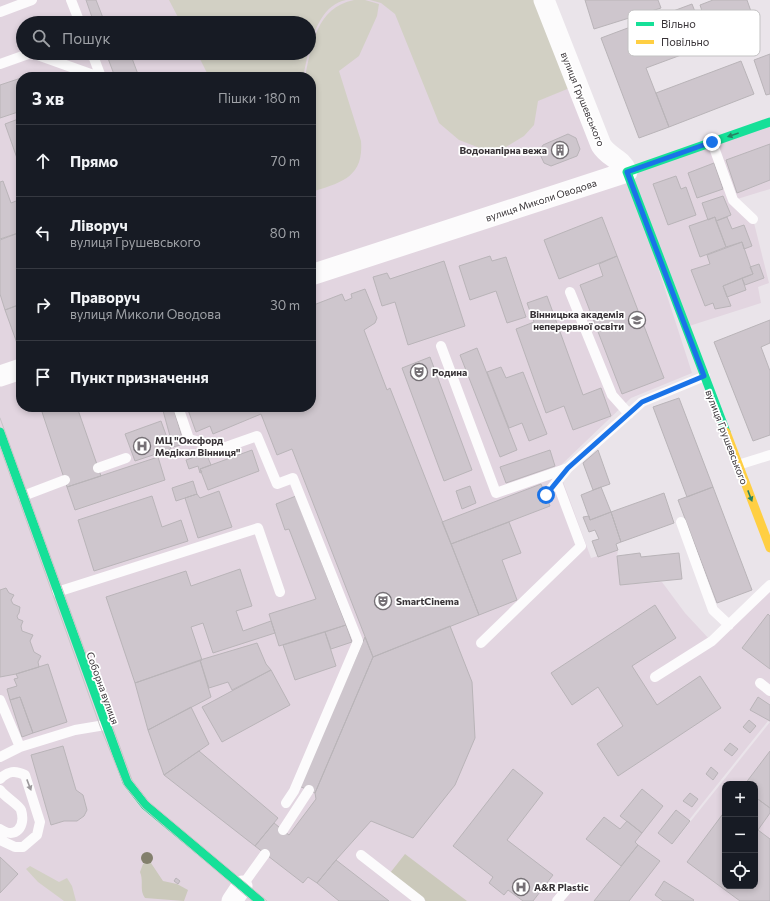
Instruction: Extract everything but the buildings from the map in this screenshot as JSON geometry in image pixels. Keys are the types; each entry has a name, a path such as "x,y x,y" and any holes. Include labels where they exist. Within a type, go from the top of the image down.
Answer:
{"street":[{"name":"вулиця Грушевського","path":"544,0 601,145 610,157 621,161 627,172 770,548"},
{"name":"вулиця Миколи Оводова","path":"316,273 627,172 770,122"},
{"name":"Соборна вулиця","path":"0,432 105,725 122,770 136,796 237,894 260,901"}],"lane":[{"path":"0,12 32,0"},
{"path":"71,0 77,16"},
{"path":"0,64 16,58"},
{"path":"51,60 86,72"},
{"path":"94,60 98,72"},
{"path":"712,142 733,200 753,219"},
{"path":"570,292 612,394 628,414"},
{"path":"441,346 496,493 568,468"},
{"path":"546,495 568,468 642,402 704,376"},
{"path":"180,412 189,439 223,448 257,436 277,484 293,478 358,640 294,791 286,803"},
{"path":"738,465 770,455"},
{"path":"98,468 126,458"},
{"path":"23,496 65,480"},
{"path":"481,643 581,546 557,482"},
{"path":"681,522 713,610 728,625"},
{"path":"57,592 258,528 280,592"},
{"path":"655,677 712,641 770,585"},
{"path":"760,683 770,691"},
{"path":"0,700 20,747"},
{"path":"0,757 20,747 75,730 105,725"},
{"path":"0,779 10,772 17,771 25,775 40,822 37,835 23,847 15,847 0,840"},
{"path":"0,790 8,799 21,809 22,822 20,829 16,832 9,833 0,829"},
{"path":"283,830 309,790"},
{"path":"237,894 265,854"},
{"path":"361,855 420,901"},
{"path":"557,901 568,888"}],"shaded area":[{"path":"0,0 544,0 601,145 627,172 770,122 770,189 734,200 753,219 769,283 758,287 761,303 686,327 630,181 692,373 631,398 558,468 591,558 618,550 617,556 620,585 662,582 685,613 711,641 770,583 770,901 0,901","holes":["627,821 634,842 620,829"]},
{"path":"169,0 346,0 338,2 326,12 316,29 316,16 177,16"},
{"path":"354,0 365,0 379,4 377,16 359,56 339,71 361,141 361,153 359,163 348,177 340,182 316,190 316,72 306,72 308,60 316,60 316,34 318,29 331,11 341,4"},
{"path":"370,0 544,0 577,85 538,101 534,125 524,136 506,147 485,150 459,140 439,123 395,14 381,3"},
{"path":"200,60 307,60 304,72 206,72"},
{"path":"405,854 467,901 426,901 390,873"},
{"path":"147,862 151,863 163,881 177,884 188,890 184,901 145,898 142,892 142,879 140,872 143,864"},
{"path":"30,866 59,882 67,878 72,886 76,901 64,901 38,882 26,869"}],"tram line":[{"path":"0,418 132,780 149,802 267,901"},
{"path":"0,447 100,726 124,785 143,808 252,901"}],"traffic: fast":[{"path":"726,432 627,172 770,122"},
{"path":"0,432 127,782 145,805 260,901"}],"traffic: slow":[{"path":"726,432 770,548"}],"place":[{"name":"Водонапірна вежа","path":"560,150"},
{"name":"Вінницька академія неперервної освіти","path":"637,320"},
{"name":"Родина","path":"419,372"},
{"name":"МЦ \"Оксфорд Медікал Вінниця\"","path":"142,446"},
{"name":"SmartCinema","path":"383,601"},
{"name":"A&R Plastic","path":"521,887"}],"route":[{"path":"546,495 568,468 642,402 704,376 627,172 712,142"}]}
